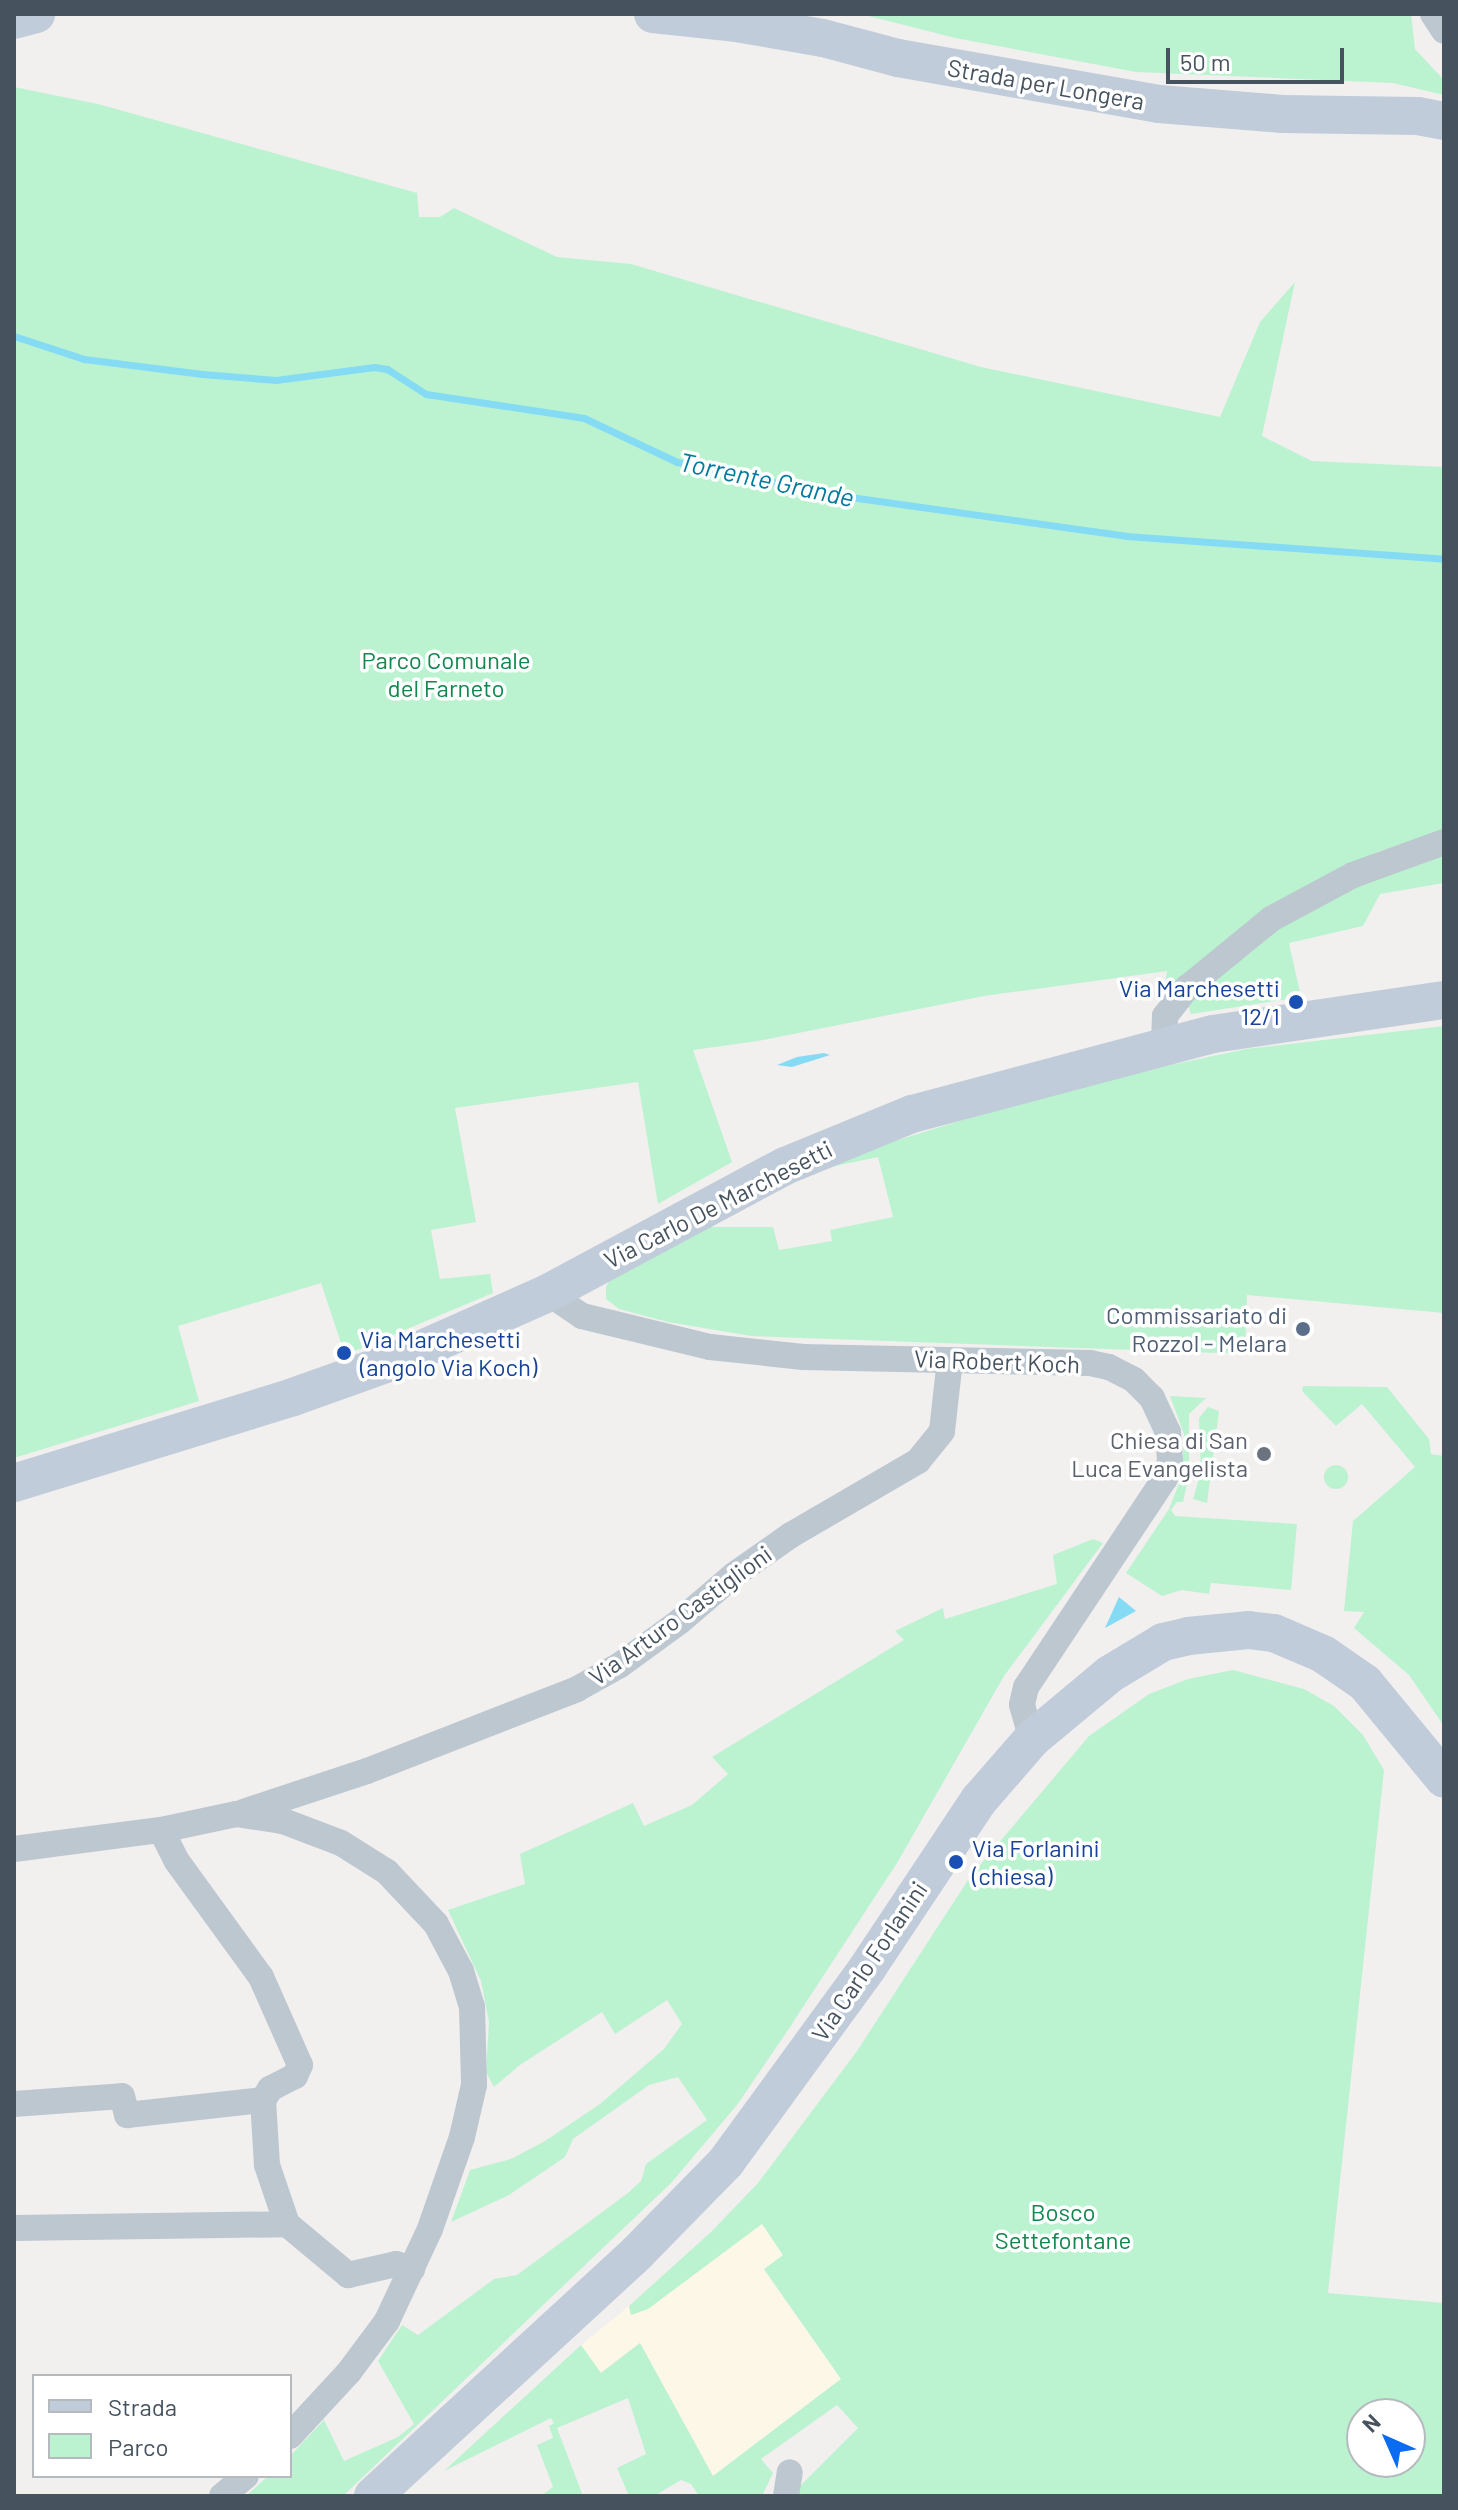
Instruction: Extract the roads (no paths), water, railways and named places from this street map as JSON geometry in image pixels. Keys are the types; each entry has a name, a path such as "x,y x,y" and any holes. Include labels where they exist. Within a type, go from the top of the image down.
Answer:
{"main road":[{"name":"Strada per Longera","path":"653,14 751,25 823,38 898,58 1159,104 1282,114 1418,116 1444,121"},
{"name":"Via Carlo De Marchesetti","path":"14,1483 348,1378 491,1321 785,1166 847,1139 936,1107 1164,1044 1444,1000"},
{"name":"Via Carlo Forlanini","path":"373,2496 638,2252 726,2162 859,1979 979,1800 1032,1739 1106,1677 1163,1642 1218,1630 1248,1630 1300,1642 1343,1666 1386,1705 1444,1779"}],"street":[{"path":"1433,14 1444,31"},
{"path":"1164,1044 1165,1016 1188,987 1271,919 1353,875 1444,842"},
{"name":"Via Robert Koch","path":"548,1293 582,1316 710,1347 803,1357 1109,1367 1134,1380 1152,1398 1168,1432 1170,1461 1157,1495 1026,1687 1022,1705 1032,1739"},
{"name":"Via Arturo Castiglioni","path":"236,1814 367,1771 577,1689 620,1665 679,1622 734,1575 791,1535 918,1461 942,1431 950,1360"},
{"path":"14,1849 161,1830 236,1814 283,1821 366,1855 409,1891 436,1924 461,1971 472,2007 474,2085 462,2137 412,2269 387,2321 367,2349 292,2434"},
{"path":"161,1830 176,1860 261,1977 300,2065 295,2076 270,2089 263,2100 267,2165 287,2224 348,2275 396,2264 412,2269"},
{"path":"14,2104 122,2096 127,2115 263,2100"},
{"path":"14,2228 287,2224"},
{"path":"222,2496 244,2478"}],"water":[{"path":"830,1055 792,1067 777,1065 797,1057"},
{"path":"1119,1597 1136,1611 1105,1628"}],"waterway":[{"name":"Torrente Grande","path":"14,336 84,359 202,374 276,380 374,367 387,369 426,394 584,418 677,462 836,495 1126,536 1444,559"}],"place":[{"name":"Via Marchesetti 12/1","path":"1296,1002"},
{"name":"Commissariato di Rozzol - Melara","path":"1303,1329"},
{"name":"Via Marchesetti (angolo Via Koch)","path":"344,1353"},
{"name":"Chiesa di San Luca Evangelista","path":"1264,1454"},
{"name":"Via Forlanini (chiesa)","path":"956,1862"}],"park label":[{"name":"Parco Comunale del Farneto","path":"446,674"},
{"name":"Bosco Settefontane","path":"1063,2226"}]}
